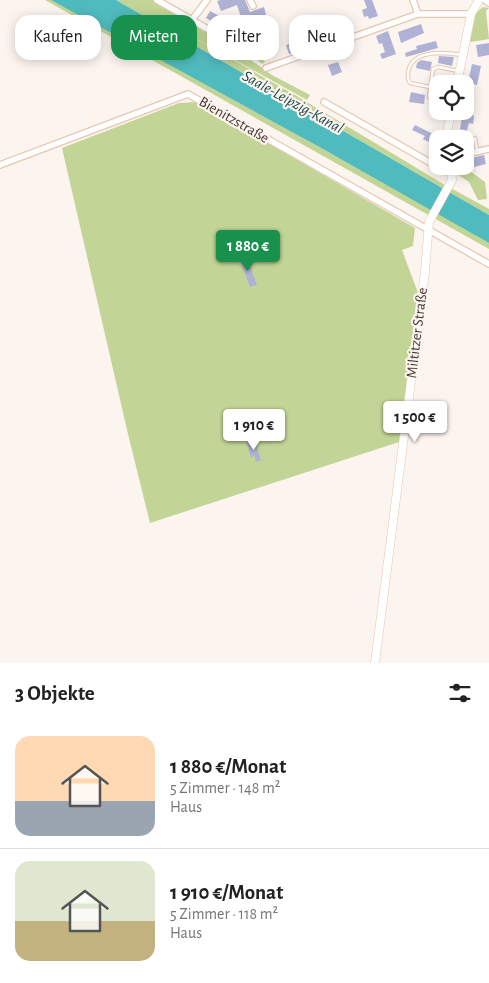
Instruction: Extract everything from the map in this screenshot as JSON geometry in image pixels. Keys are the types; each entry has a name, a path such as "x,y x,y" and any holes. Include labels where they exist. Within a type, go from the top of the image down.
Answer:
{"street":[{"path":"158,0 184,15"},
{"path":"196,15 207,0"},
{"path":"414,0 418,14"},
{"path":"458,75 472,11 479,0"},
{"path":"485,0 489,3"},
{"path":"266,68 418,14 472,11"},
{"name":"Bienitzstraße","path":"0,165 188,94 428,230"},
{"path":"324,102 429,162"},
{"path":"474,152 489,149"},
{"name":"Miltitzer Straße","path":"373,663 376,654 425,272 428,230 431,219 450,184 451,175"},
{"path":"428,230 489,264"}],"lane":[{"path":"429,87 410,83 408,76 411,63 416,58 440,52 462,56"},
{"path":"432,75 433,69 436,68 459,71"},
{"path":"474,152 475,138"}],"green space":[{"path":"45,0 51,0 81,15 72,15"},
{"path":"116,0 153,0 179,15 142,15"},
{"path":"483,7 489,8 486,11 489,39 471,42 476,13"},
{"path":"197,25 207,31 207,45 197,39"},
{"path":"101,26 111,32 111,37 101,31"},
{"path":"197,39 207,45 207,52 197,47"},
{"path":"152,60 162,60 440,214 489,243 489,249"},
{"path":"220,60 233,60 295,95 445,185 489,209 489,215"},
{"path":"235,60 251,60 272,75 310,95 307,100"},
{"path":"257,60 263,60 265,62 262,64"},
{"path":"197,102 415,228 413,246 402,250 418,293 399,442 150,523 62,148 179,103"},
{"path":"474,174 485,182 487,199 478,200 469,182 458,175"}],"water":[{"path":"51,0 116,0 142,15 111,15 111,33 101,27 101,15 78,15"},
{"path":"197,47 207,52 207,60 220,60 489,215 489,243 161,60 197,60"}],"building":[{"path":"245,0 250,12 264,7 266,15 240,15 237,5 221,11 217,1"},
{"path":"364,0 372,0 378,16 369,19 368,16 364,17 362,10 367,8"},
{"path":"210,11 217,15 208,15"},
{"path":"421,24 424,33 401,43 398,32"},
{"path":"388,31 396,54 382,59 380,54 385,52 382,43 379,44 376,36"},
{"path":"436,41 438,48 406,57 405,53 417,49 416,46"},
{"path":"489,43 489,55 478,57 476,45"},
{"path":"439,56 454,57 452,66 438,63"},
{"path":"421,60 432,62 430,71 416,68 417,63"},
{"path":"338,62 342,72 332,76 328,65"},
{"path":"472,64 481,66 477,85 474,84 474,75 470,75"},
{"path":"411,92 425,95 424,104 409,102"},
{"path":"462,120 474,120 473,124 469,123 467,130 460,129"},
{"path":"415,125 429,132 429,142 423,139 425,136 412,130"},
{"path":"484,155 486,164 474,167 474,158"},
{"path":"247,258 257,285 250,287 240,260"},
{"path":"255,441 261,460 256,462 255,456 251,457 247,443"}],"water label":[{"name":"Saale-Leipzig-Kanal","path":"293,102"}]}
